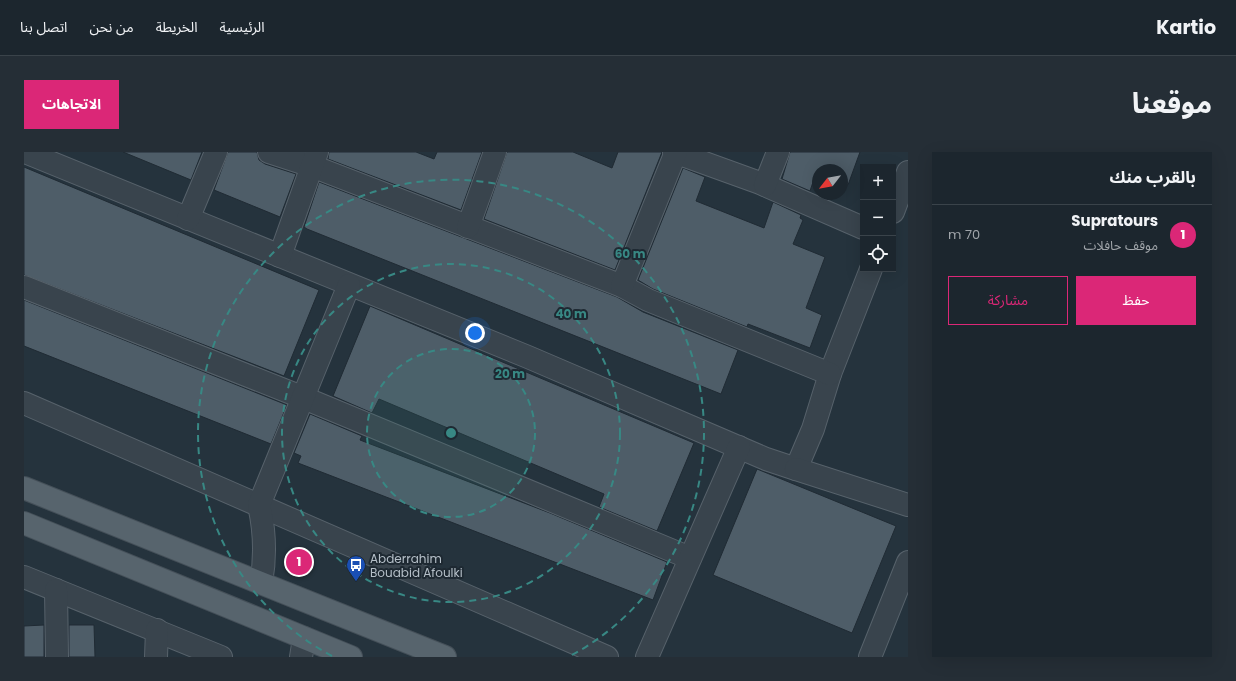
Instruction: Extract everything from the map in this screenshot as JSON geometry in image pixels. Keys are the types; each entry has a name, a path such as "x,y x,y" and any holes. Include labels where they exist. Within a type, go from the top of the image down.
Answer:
{"main road":[{"path":"24,488 444,657"},
{"path":"24,523 302,647 350,657"}],"street":[{"path":"25,152 280,256 766,459 908,505"},
{"path":"188,219 216,152"},
{"path":"269,152 314,159 468,227 622,286 648,300 830,374"},
{"path":"468,227 495,152"},
{"path":"622,286 675,152 765,185 860,227"},
{"path":"765,185 778,152"},
{"path":"280,256 314,159"},
{"path":"896,204 908,172"},
{"path":"796,469 813,429 830,374 870,272"},
{"path":"261,583 265,564 265,544 260,505 349,285"},
{"path":"24,287 304,398 690,558"},
{"path":"24,403 607,657"},
{"path":"647,657 739,447"},
{"path":"870,657 908,562"},
{"path":"24,577 221,657"},
{"path":"56,590 57,657"},
{"path":"156,630 156,657"}],"building":[{"path":"123,152 202,152 191,180"},
{"path":"228,152 257,152 259,160 265,164 296,174 280,217 214,190"},
{"path":"329,152 416,152 434,159 437,152 482,152 461,210 328,159"},
{"path":"507,152 573,152 612,168 618,152 662,152 615,270 484,219"},
{"path":"790,152 860,152 848,185 848,164 812,164 812,185 810,191 782,179"},
{"path":"24,167 319,290 284,376 24,275"},
{"path":"683,168 705,177 696,201 764,228 773,202 801,215 800,218 803,220 793,244 825,257 806,308 822,315 810,348 748,324 747,327 653,289 638,280"},
{"path":"319,182 617,297 643,312 738,350 721,394 307,229 304,227"},
{"path":"24,300 287,405 271,444 24,346"},
{"path":"370,306 694,443 657,531 599,507 604,494 379,399 372,413 333,396"},
{"path":"310,414 362,436 360,440 550,513 667,562 653,600 298,463 301,456 294,453"},
{"path":"757,469 896,526 852,633 713,575"},
{"path":"44,625 44,657 24,657 24,626"},
{"path":"69,625 94,625 95,657 69,657"}],"place":[{"name":"Supratours","path":"299,562"},
{"name":"Abderrahim Bouabid Afoulki","path":"356,582"}]}
